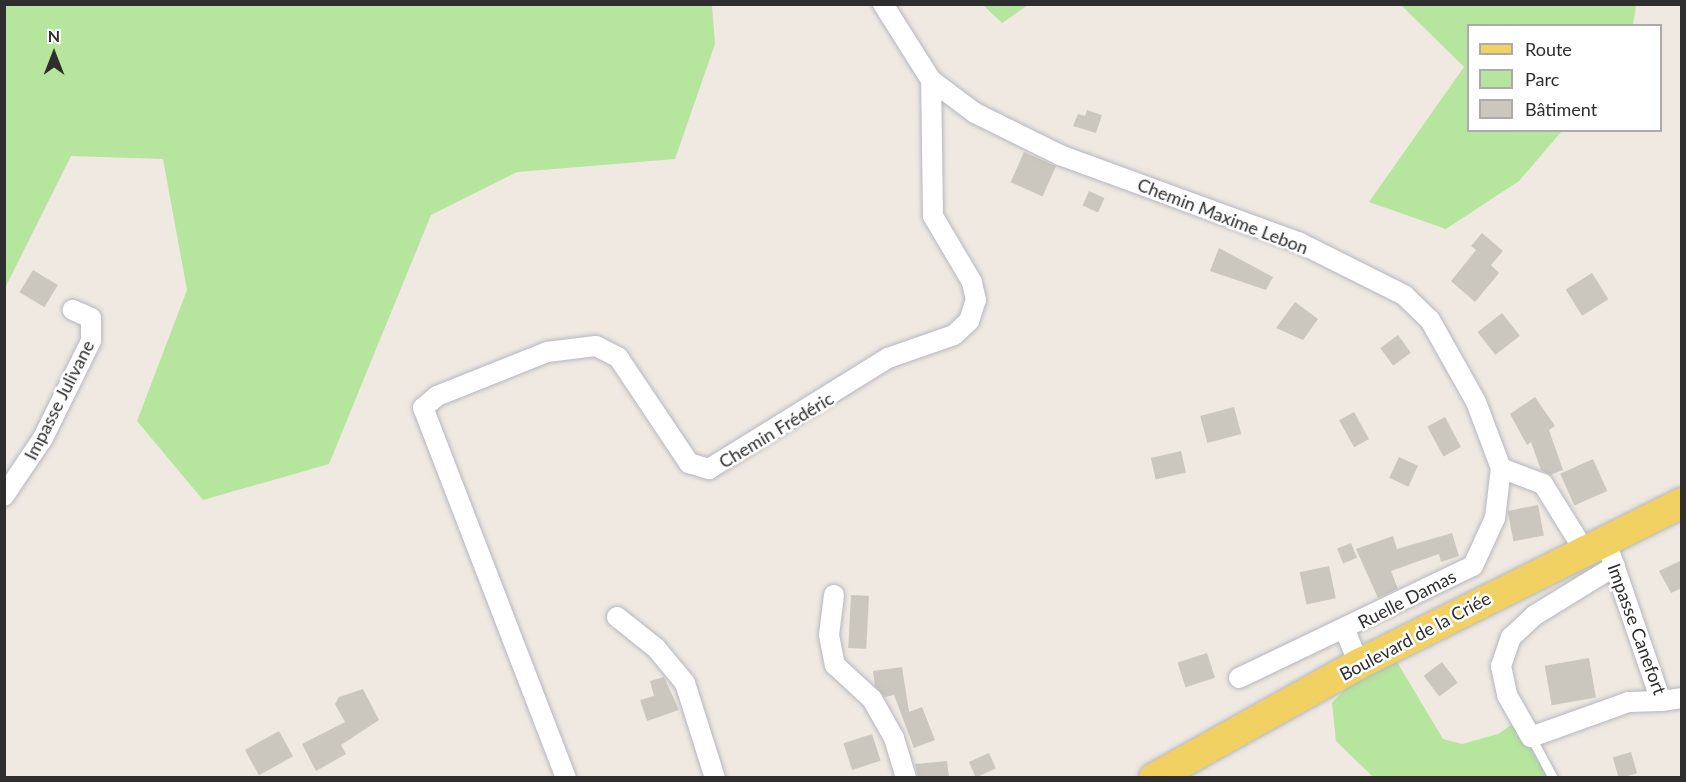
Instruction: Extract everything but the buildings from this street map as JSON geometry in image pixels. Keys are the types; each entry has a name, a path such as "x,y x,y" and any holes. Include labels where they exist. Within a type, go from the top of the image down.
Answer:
{"main road":[{"name":"Boulevard de la Criée","path":"1154,777 1359,664 1601,552 1682,502"}],"street":[{"name":"Chemin Maxime Lebon","path":"882,4 930,80 975,113 1060,156 1298,242 1404,295 1430,320 1476,402 1501,468"},
{"name":"Chemin Frédéric","path":"566,777 423,408 437,396 547,352 596,346 618,357 688,464 709,469 888,358 954,334 969,321 976,300 972,282 933,216 930,80"},
{"name":"Impasse Julivane","path":"4,496 43,438 91,341 91,318 73,310"},
{"path":"1501,468 1543,484 1601,552 1534,615 1503,651 1507,694 1531,737 1629,702 1661,701"},
{"name":"Ruelle Damas","path":"1239,678 1346,630 1473,566 1495,518 1501,468"},
{"name":"Impasse Canefort","path":"1601,552 1661,701 1682,698"},
{"path":"834,595 829,635 835,665 872,699 894,738 906,777"},
{"path":"617,617 656,648 685,683 715,777"},
{"path":"1346,630 1359,664"}],"lane":[{"path":"1531,737 1554,777"}],"green space":[{"path":"5,4 712,5 715,44 675,159 517,172 431,215 329,464 203,500 137,421 187,290 163,159 71,156 5,288"},
{"path":"983,4 1028,5 1002,23"},
{"path":"1401,5 1636,5 1633,24 1467,24 1467,132 1561,132 1519,181 1446,229 1369,202 1464,67"},
{"path":"1397,662 1443,739 1462,744 1498,734 1515,722 1549,777 1373,777 1336,741 1332,703 1348,686"}]}
